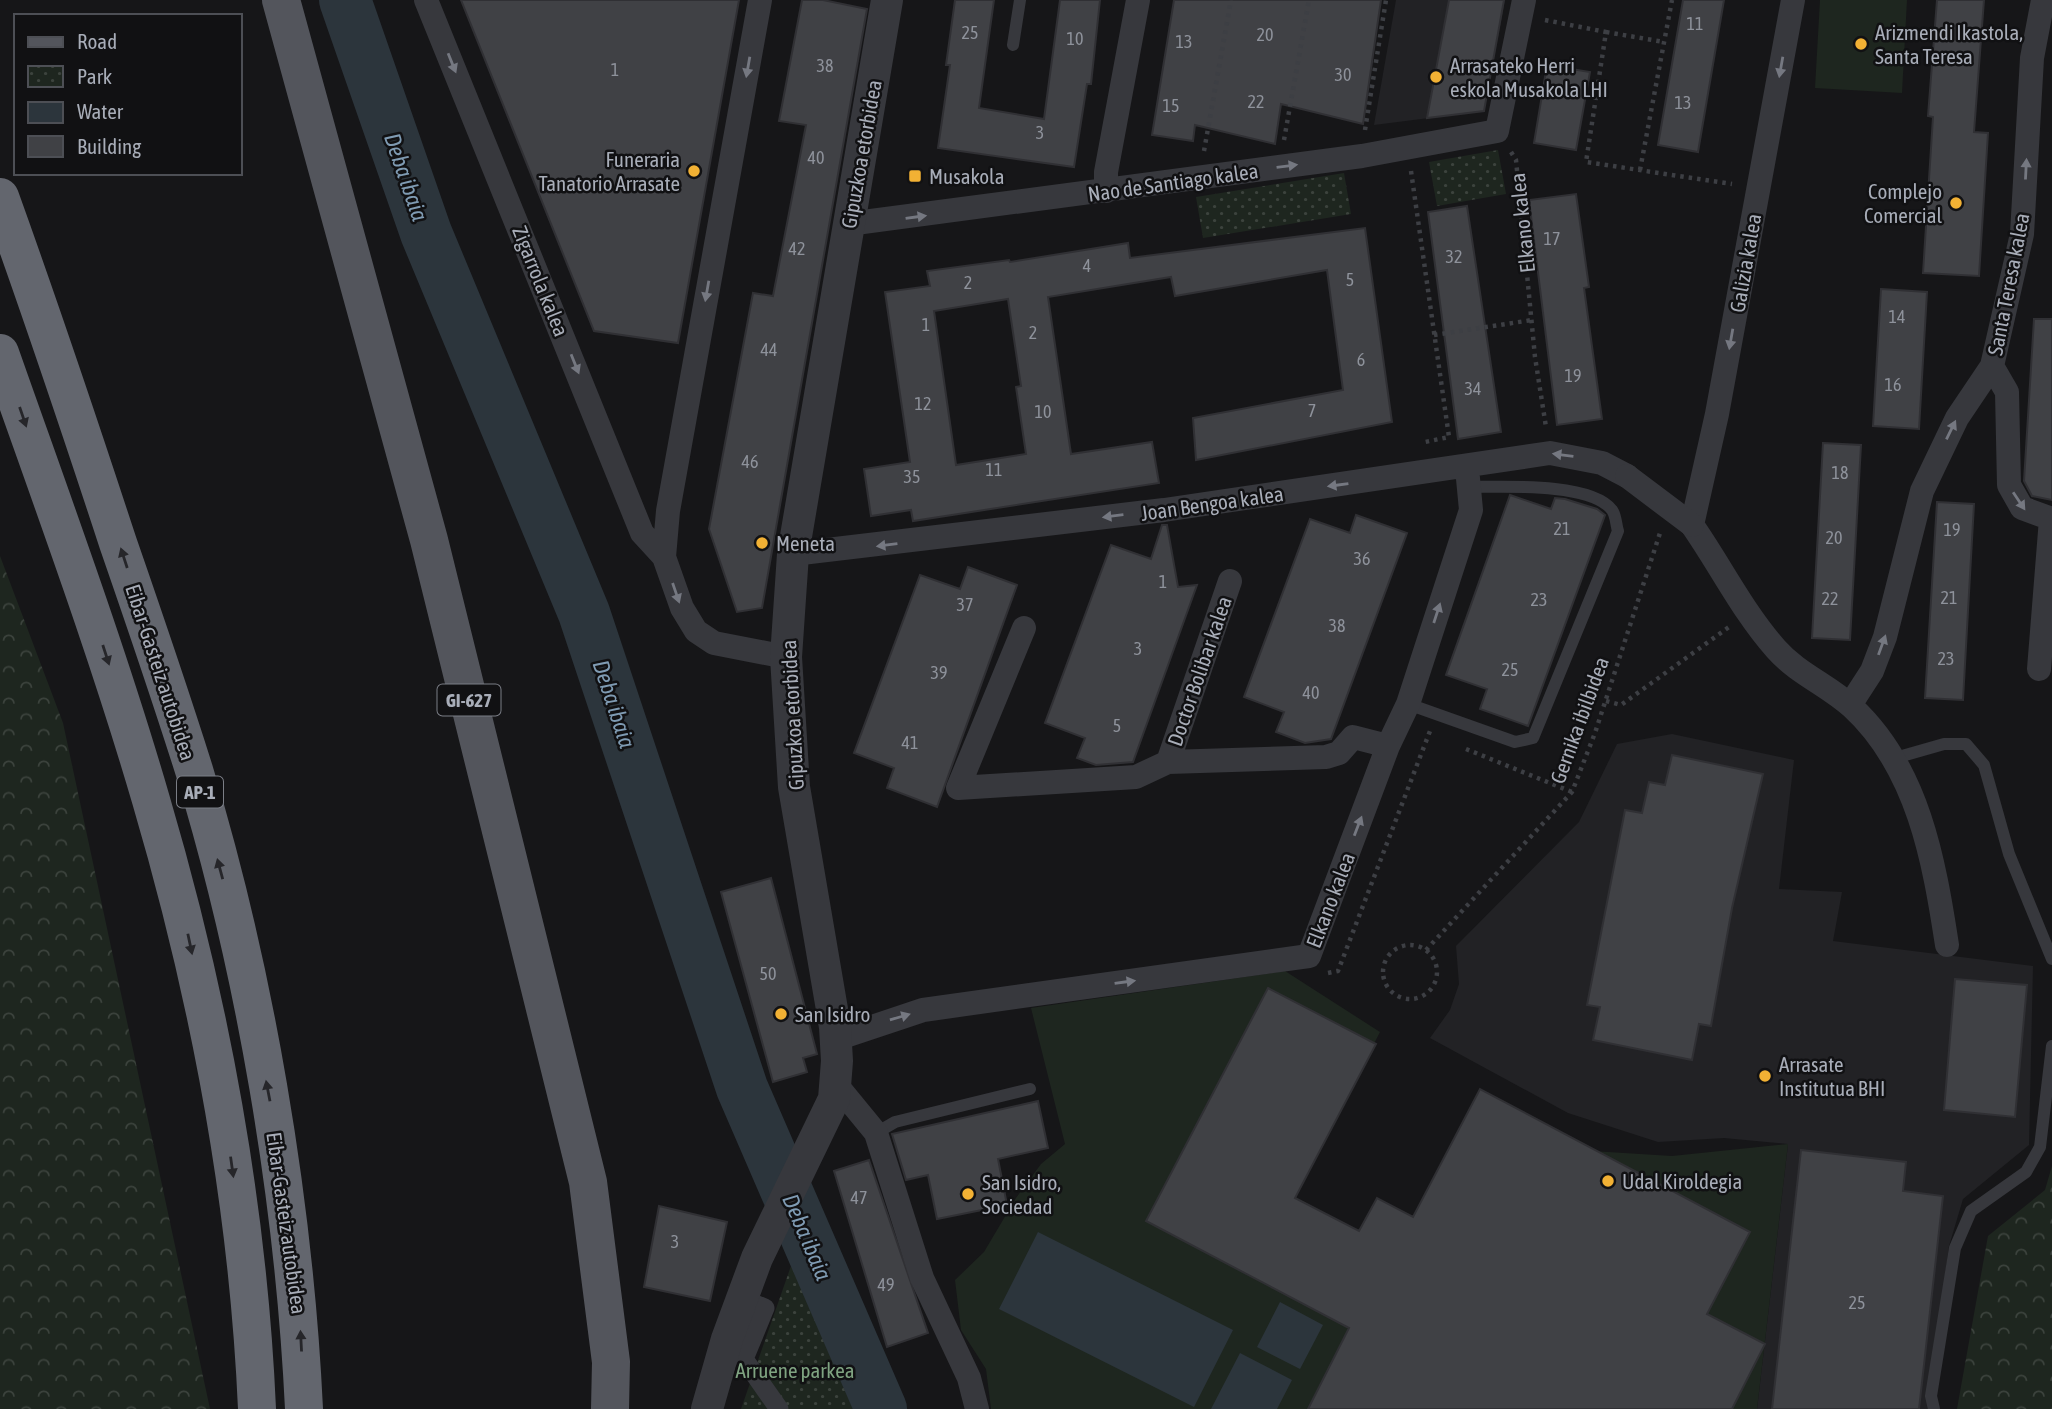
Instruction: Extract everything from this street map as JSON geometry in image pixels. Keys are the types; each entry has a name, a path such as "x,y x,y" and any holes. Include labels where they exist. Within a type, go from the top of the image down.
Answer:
{"highway":[{"name":"Eibar-Gasteiz autobidea","path":"0,197 48,329 194,772 233,921 270,1101 300,1320 304,1409"},
{"name":"AP-1","path":"0,353 99,632 151,800 189,937 226,1118 254,1329 257,1409"}],"main road":[{"name":"GI-627","path":"281,0 429,540 588,1181 611,1362 610,1409"}],"street":[{"name":"Zigarrola kalea","path":"426,0 642,533 664,557 682,608 696,631 714,643 786,657"},
{"name":"Zigarrola kalea","path":"664,557 668,511 760,0"},
{"name":"Gipuzkoa etorbidea","path":"707,1409 757,1258 834,1099 836,1040 794,788 786,657 793,554 887,0"},
{"path":"1106,191 1106,172 1138,0"},
{"path":"1497,131 1524,0"},
{"name":"Galizia kalea","path":"1692,525 1717,414 1793,0"},
{"name":"Santa Teresa kalea","path":"1850,705 1872,671 1885,637 1922,491 1957,418 1992,366 2022,234 2032,58 2043,0"},
{"name":"Nao de Santiago kalea","path":"848,224 1279,167 1408,148 1497,131"},
{"path":"1992,366 2007,392 2009,485 2022,508 2051,519 2039,669"},
{"name":"Joan Bengoa kalea","path":"793,554 1164,510 1407,476 1468,477 1550,453 1602,463 1627,476 1692,525 1775,648 1798,671 1850,705 1876,731 1895,758 1919,817 1939,896 1947,945"},
{"name":"Elkano kalea","path":"836,1040 923,1010 1309,956 1388,746 1408,704 1471,510 1468,477"},
{"name":"Doctor Bolibar kalea","path":"1168,762 1230,581"},
{"name":"Doctor Bolibar kalea","path":"1024,628 958,788 1136,777 1168,762 1326,757 1339,753 1353,737 1388,746"},
{"path":"835,1083 876,1133 922,1278 969,1378 977,1409"},
{"path":"743,1298 765,1308 744,1359 779,1409"}],"lane":[{"path":"1013,45 1020,0"},
{"path":"1408,704 1515,742 1533,738 1618,531 1614,512 1605,503 1554,486 1468,477"},
{"path":"1895,758 1944,744 1966,744 1984,765 2008,855 2052,959"},
{"path":"1934,1409 1931,1396 1955,1248 1971,1211 2026,1172 2040,1147 2052,1046"},
{"path":"876,1133 895,1122 1030,1089"}],"path":[{"path":"1199,178 1231,0"},
{"path":"1279,167 1309,0"},
{"path":"1387,0 1365,134 1405,127 1449,437 1401,447 1407,476"},
{"path":"1640,170 1672,0"},
{"path":"1542,19 1664,42"},
{"path":"1606,32 1586,162 1733,184"},
{"name":"Elkano kalea","path":"1497,131 1516,160 1532,320 1550,453"},
{"path":"1434,335 1532,320"},
{"name":"Gernika ibilbidea","path":"1426,950 1572,792 1606,701 1659,536"},
{"path":"1606,701 1621,705 1735,622"},
{"path":"1429,735 1441,740"},
{"path":"1453,744 1572,792"},
{"path":"1408,945 1426,950 1436,964 1438,973 1432,989 1417,999 1407,1000 1391,992 1383,976 1383,968 1392,952 1408,945"}],"shaded area":[{"name":"Arrasateko Herri eskola Musakola LHI","path":"1396,0 1505,0 1484,111 1374,125"},
{"name":"Arrasate Institutua BHI","path":"1672,734 1794,760 1779,889 1842,892 1833,941 2033,966 2029,1145 1963,1199 1949,1246 1928,1409 1757,1409 1788,1144 1724,1138 1658,1142 1568,1113 1430,1038 1450,1010 1459,984 1456,946 1579,822 1617,744"}],"green space":[{"name":"Arizmendi Ikastola, Santa Teresa","path":"1820,0 1907,0 1902,93 1815,88"},
{"path":"1498,150 1506,194 1437,206 1429,162"},
{"path":"1344,173 1351,214 1203,238 1196,197"},
{"path":"0,556 63,723 210,1409 0,1409"},
{"name":"Udal Kiroldegia","path":"1285,971 1380,1032 1295,1197 1359,1231 1377,1198 1413,1217 1480,1089 1592,1151 1672,1156 1788,1144 1757,1409 991,1409 986,1369 961,1330 955,1280 984,1252 1016,1198 1041,1164 1065,1144 1031,1008"},
{"path":"2052,1166 2052,1409 1957,1409 1988,1236 2045,1190"},
{"name":"Arruene parkea","path":"792,1263 853,1409 741,1409"}],"water":[{"path":"1038,1232 1233,1330 1194,1407 999,1309"},
{"path":"1280,1302 1323,1325 1300,1369 1257,1347"},
{"path":"1240,1353 1292,1380 1277,1409 1211,1409"}],"building":[{"path":"461,0 739,0 678,343 594,331"},
{"path":"802,0 823,0 867,9 762,608 737,612 709,529 753,293 773,296 806,125 779,121"},
{"path":"955,0 994,0 979,108 1044,119 1060,0 1100,0 1091,84 1087,84 1074,167 938,148 950,65 946,65"},
{"path":"1174,0 1381,0 1363,124 1281,104 1275,144 1195,125 1193,141 1152,135"},
{"path":"1449,0 1504,0 1484,111 1427,118"},
{"path":"1683,0 1724,0 1698,152 1658,145"},
{"path":"1937,0 1984,0 1974,132 1988,133 1979,276 1923,273 1933,117 1928,116"},
{"path":"1547,65 1590,72 1576,150 1534,143"},
{"path":"1576,194 1589,287 1584,288 1602,419 1557,425 1529,200"},
{"path":"1467,206 1501,432 1458,439 1428,212"},
{"path":"1365,228 1392,422 1196,460 1193,418 1343,390 1327,270 1175,296 1171,277 1048,297 1071,454 1152,442 1159,483 913,521 911,510 871,516 864,469 910,462 885,292 930,286 927,271 1010,262 1128,243 1130,258","holes":["1008,299 1021,386 1016,387 1026,454 956,465 934,311"]},
{"path":"1881,289 1927,292 1919,429 1873,426"},
{"path":"2034,319 2052,319 2052,500 2032,496 2024,481"},
{"path":"1823,443 1861,445 1850,640 1812,638"},
{"path":"1510,495 1551,509 1555,498 1565,499 1597,509 1605,515 1528,726 1480,709 1487,689 1446,675"},
{"path":"1937,502 1974,504 1963,700 1925,698"},
{"path":"1356,515 1407,533 1331,739 1305,743 1276,732 1284,712 1244,697 1310,519 1350,533"},
{"path":"1162,525 1167,525 1178,587 1197,585 1133,762 1096,765 1077,758 1085,738 1045,723 1111,545 1151,559"},
{"path":"968,567 1017,585 937,807 887,788 894,768 854,753 920,575 960,589"},
{"path":"1672,755 1763,774 1732,908 1711,1026 1699,1024 1692,1060 1593,1040 1600,1007 1587,1005 1625,810 1642,813 1649,782 1665,785"},
{"path":"771,878 817,1054 803,1058 807,1072 773,1082 721,892"},
{"path":"1955,979 2027,985 2015,1117 1944,1110"},
{"path":"1268,988 1376,1044 1295,1198 1359,1231 1377,1198 1413,1217 1480,1089 1750,1232 1707,1314 1765,1344 1732,1409 1308,1409 1349,1328 1146,1221"},
{"path":"1038,1101 1048,1148 998,1159 1007,1205 937,1219 928,1175 906,1180 892,1134"},
{"path":"1801,1150 1906,1162 1903,1191 1943,1196 1919,1409 1772,1409"},
{"path":"869,1160 928,1333 887,1347 834,1171"},
{"path":"659,1206 727,1222 710,1301 644,1287"}],"waterway":[{"name":"Deba ibaia","path":"345,0 426,233 584,613 742,1088 881,1409"}],"place":[{"name":"Arizmendi Ikastola, Santa Teresa","path":"1861,44"},
{"name":"Arrasateko Herri eskola Musakola LHI","path":"1436,77"},
{"name":"Funeraria Tanatorio Arrasate","path":"694,171"},
{"name":"Musakola","path":"915,176"},
{"name":"Complejo Comercial","path":"1956,203"},
{"name":"Meneta","path":"762,543"},
{"name":"San Isidro","path":"781,1014"},
{"name":"Arrasate Institutua BHI","path":"1765,1076"},
{"name":"Udal Kiroldegia","path":"1608,1181"},
{"name":"San Isidro, Sociedad","path":"968,1194"}]}
